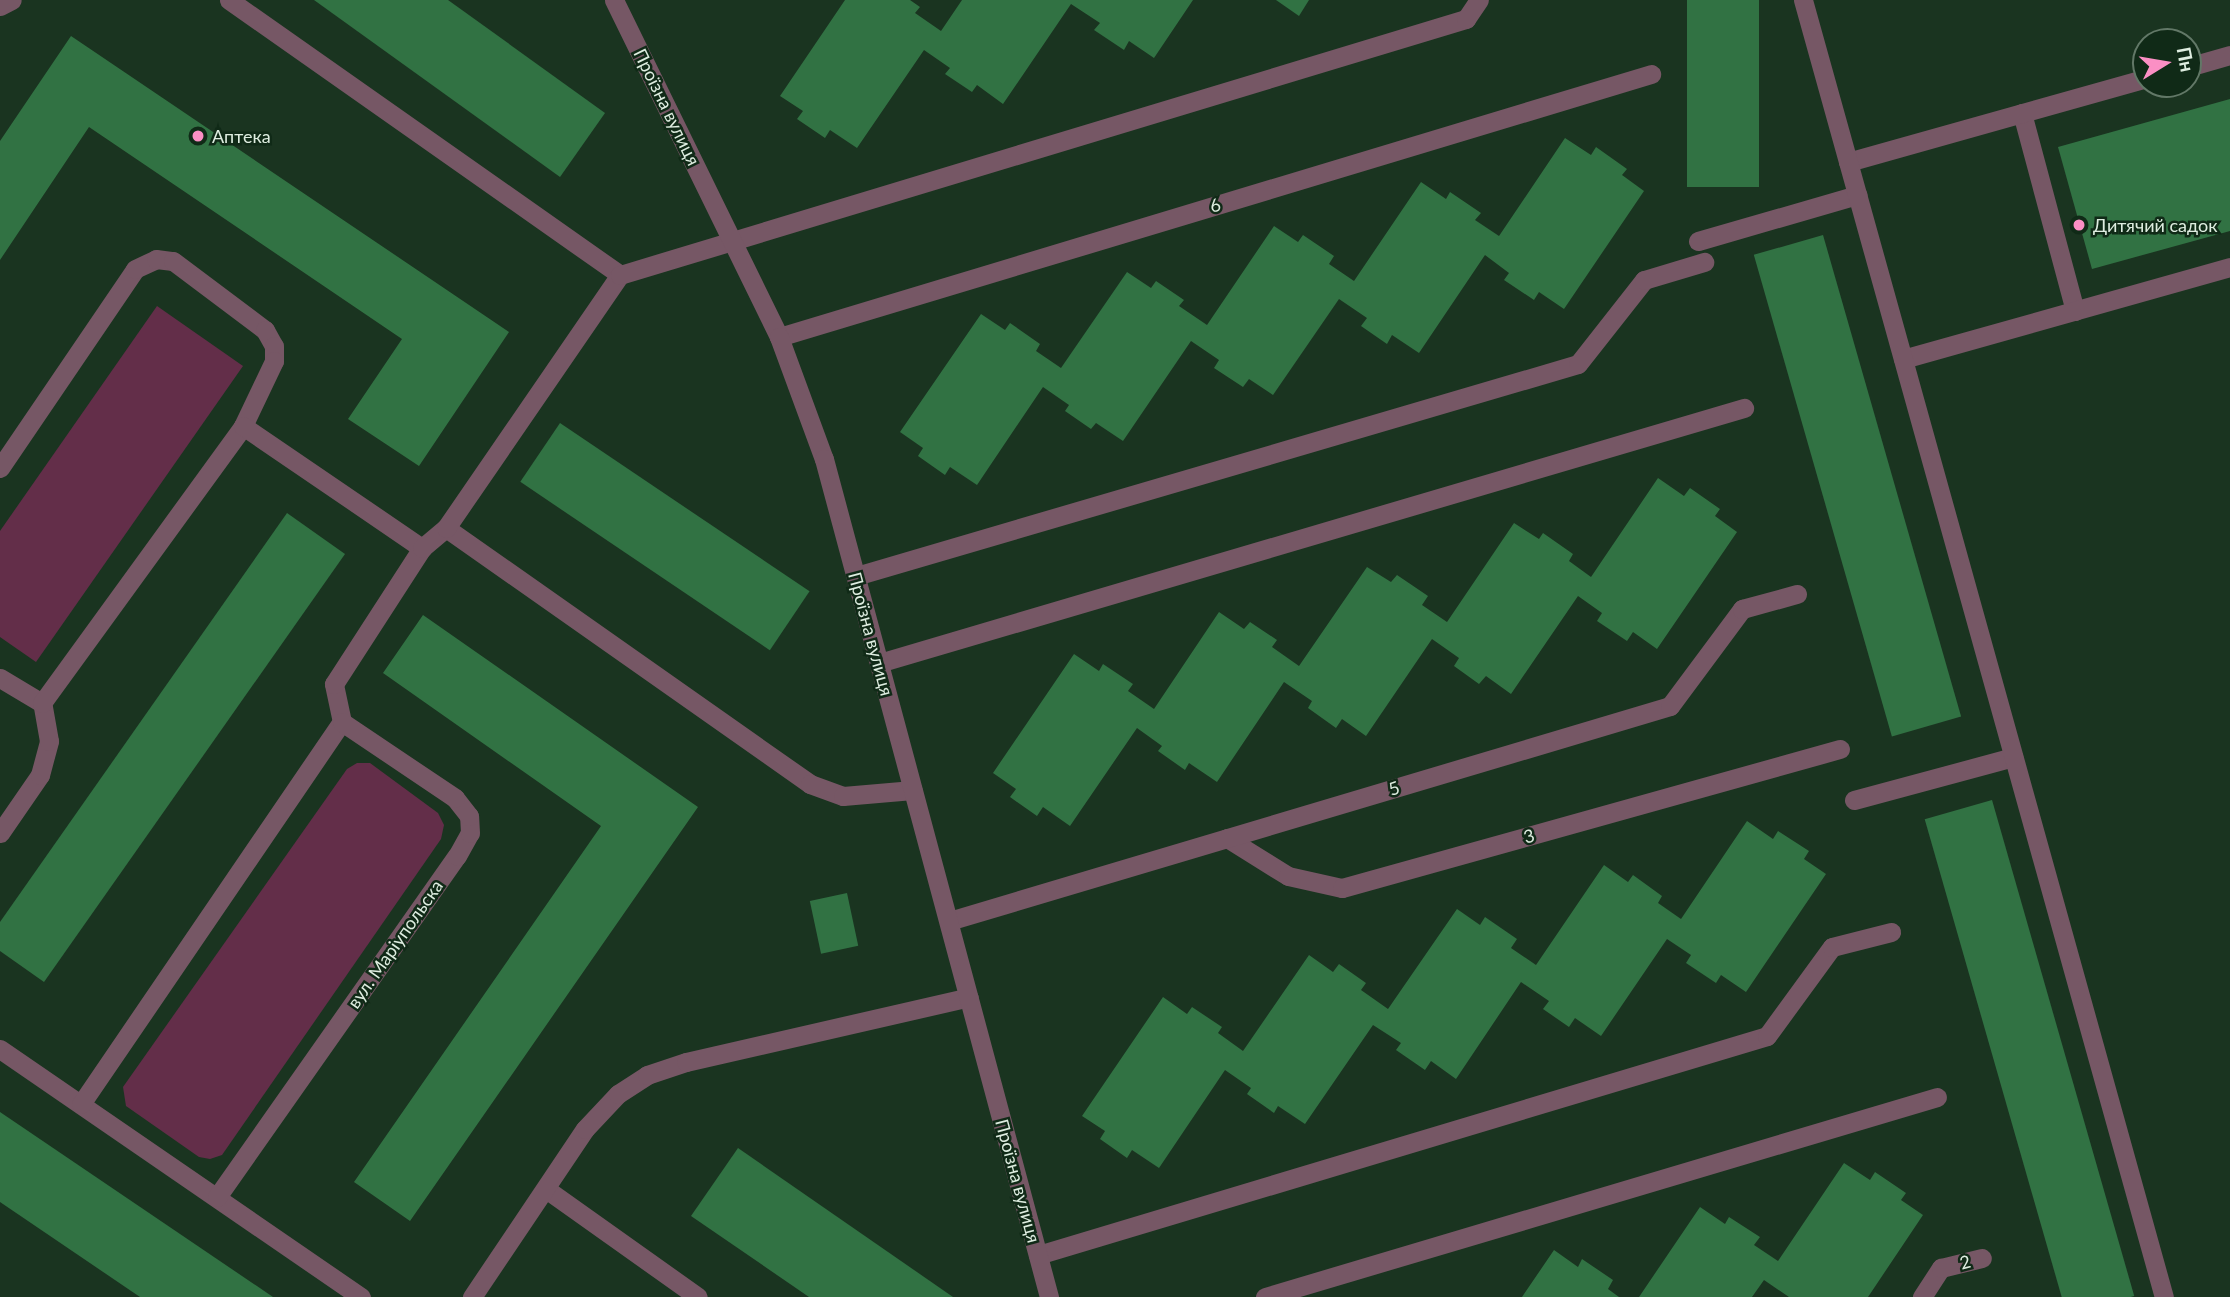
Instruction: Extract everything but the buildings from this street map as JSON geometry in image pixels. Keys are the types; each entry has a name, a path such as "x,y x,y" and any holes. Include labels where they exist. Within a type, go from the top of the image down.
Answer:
{"street":[{"path":"0,6 12,0"},
{"path":"229,0 620,275"},
{"name":"Проїзна вулиця","path":"614,0 779,337 824,459 1049,1297"},
{"path":"81,1104 342,722 334,684 422,548 446,528 620,275 1466,19 1479,0"},
{"path":"1802,0 2164,1297"},
{"path":"2202,63 2230,55"},
{"name":"6","path":"779,337 1651,74"},
{"path":"1848,162 2132,82"},
{"path":"2022,113 2075,310"},
{"path":"1698,241 1857,195"},
{"path":"0,468 135,269 156,259 173,261 265,330 274,346 274,361 243,426 42,703 49,741 40,775 0,833"},
{"path":"856,576 1578,364 1644,281 1704,262"},
{"path":"1903,359 2230,267"},
{"path":"879,663 1744,408"},
{"path":"243,426 422,548"},
{"path":"446,528 810,784 843,796 913,790"},
{"name":"5","path":"948,920 1670,706 1742,609 1797,594"},
{"path":"0,678 42,703"},
{"name":"вул. Маріупольска","path":"217,1197 470,834 469,816 455,798 342,722"},
{"name":"3","path":"1227,838 1288,876 1342,888 1840,749"},
{"path":"1854,800 2013,757"},
{"path":"1038,1255 1767,1036 1832,947 1891,932"},
{"path":"472,1297 585,1129 618,1094 647,1075 686,1062 969,997"},
{"path":"0,1049 361,1297"},
{"path":"1265,1297 1937,1097"},
{"path":"546,1189 698,1297"},
{"name":"2","path":"1922,1297 1941,1268 1982,1258"}],"shaded area":[{"path":"157,306 243,366 36,662 0,637 0,531"},
{"path":"357,763 370,763 438,813 444,825 441,839 222,1155 210,1159 199,1157 126,1106 123,1087 347,769"}],"place":[{"name":"Аптека","path":"198,136"},
{"name":"Дитячий садок","path":"2079,225"}]}
